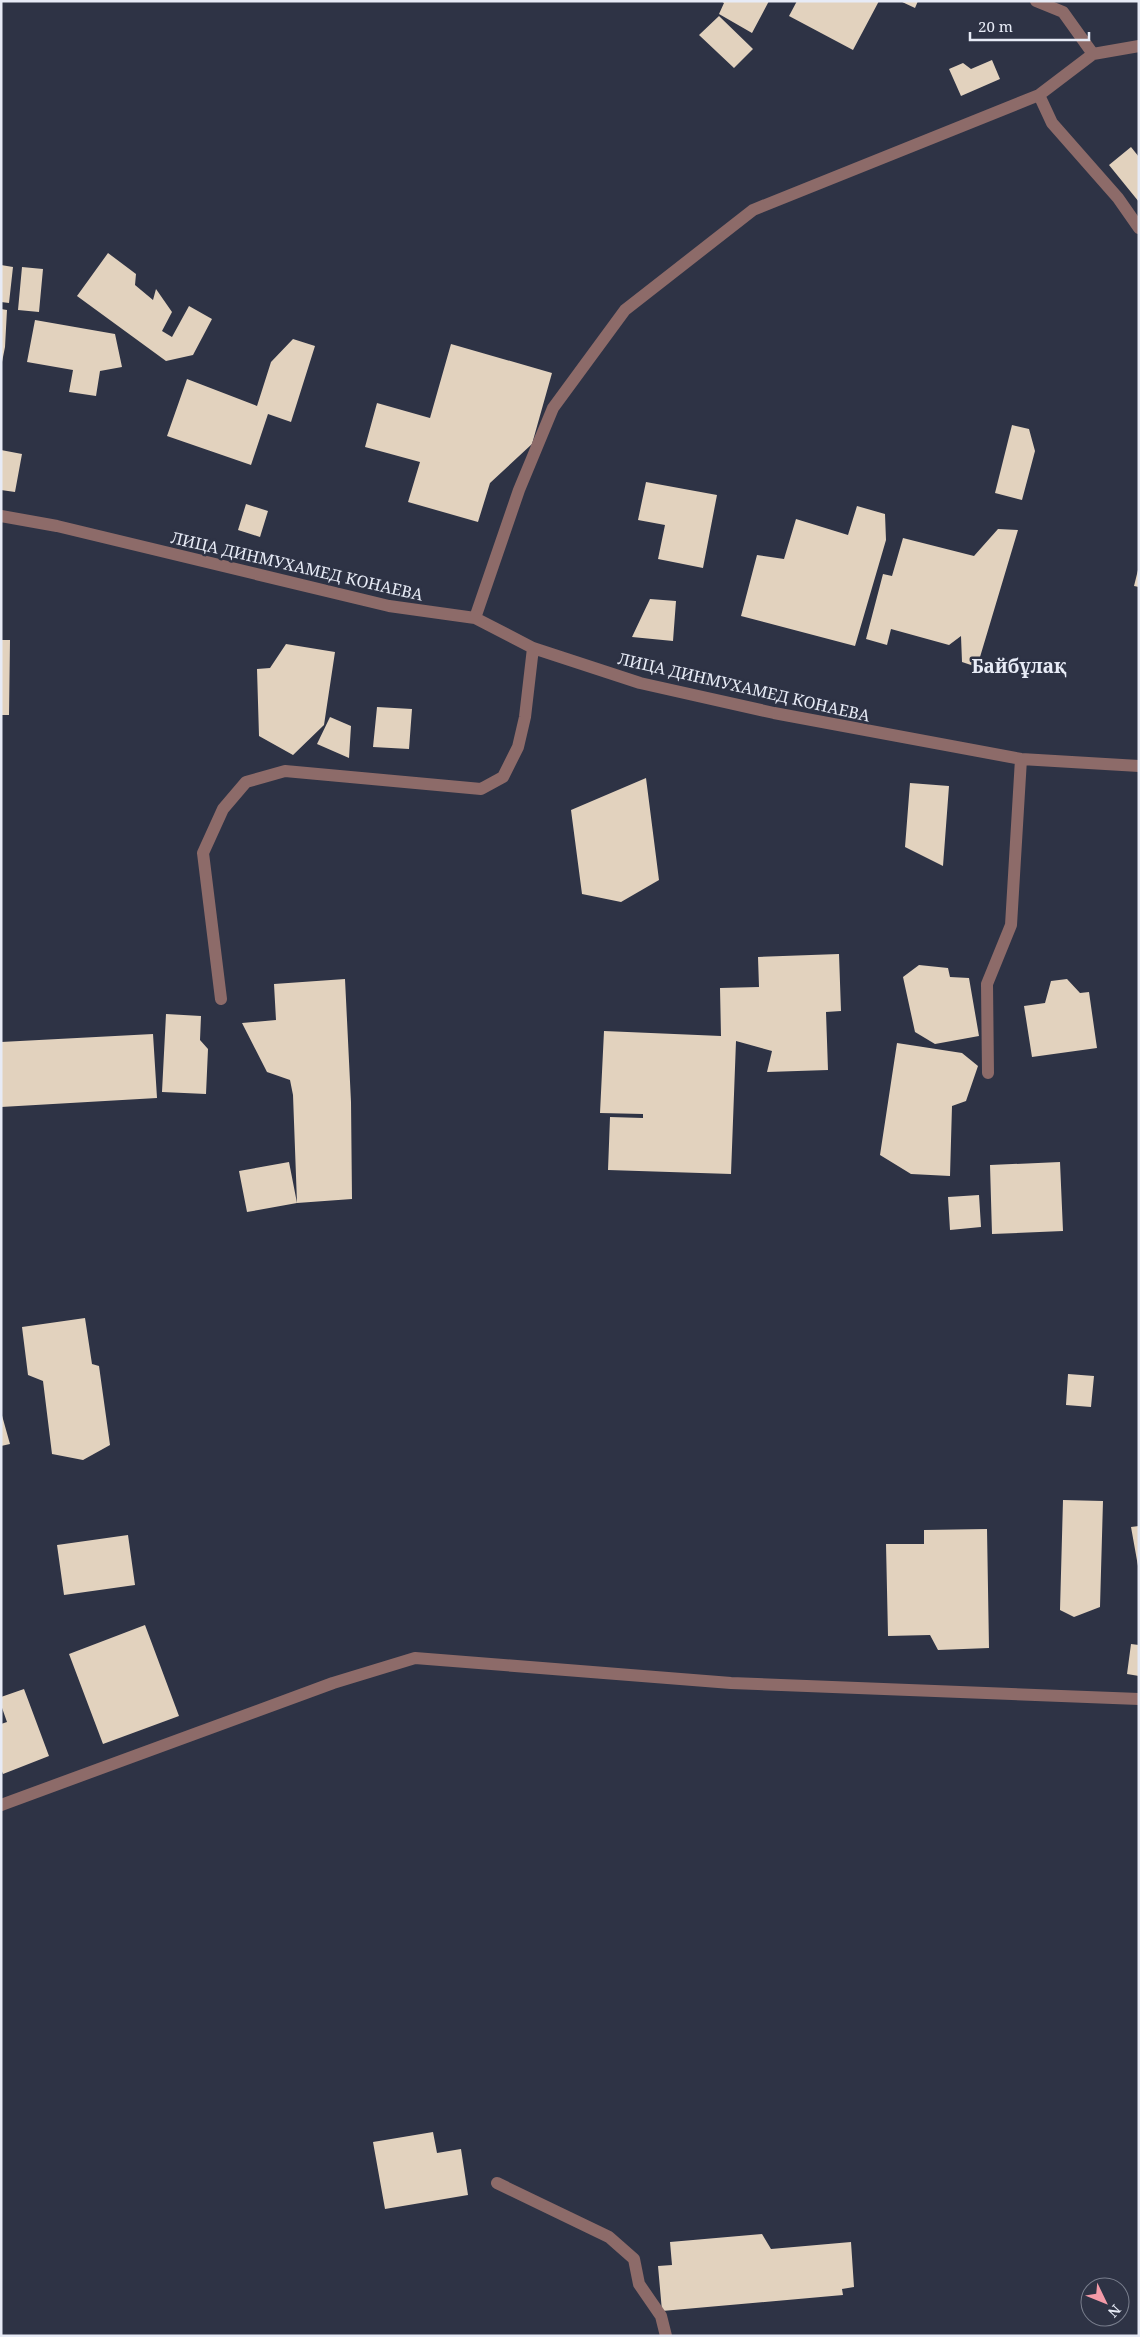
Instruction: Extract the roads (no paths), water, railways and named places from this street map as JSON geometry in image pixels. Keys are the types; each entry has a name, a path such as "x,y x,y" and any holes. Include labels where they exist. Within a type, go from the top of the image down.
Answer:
{"street":[{"path":"1036,1 1063,12 1092,54"},
{"path":"475,618 519,490 553,408 625,310 753,210 1039,95 1092,54 1139,46"},
{"path":"1039,95 1052,123 1118,198 1139,228"},
{"name":"ЛИЦА ДИНМУХАМЕД КОНАЕВА","path":"1,516 57,526 389,606 475,618 533,648 650,686 774,714 1021,759 1139,766"},
{"path":"220,999 203,853 223,810 246,782 285,771 481,789 503,777 518,747 526,717 533,648"},
{"path":"988,1073 987,984 1011,925 1021,759"},
{"path":"1,1805 333,1682 415,1658 731,1683 1139,1699"},
{"path":"497,2183 609,2237 634,2259 639,2284 661,2316 666,2336"}],"district":[{"name":"Байбұлақ","path":"1019,666"}]}
